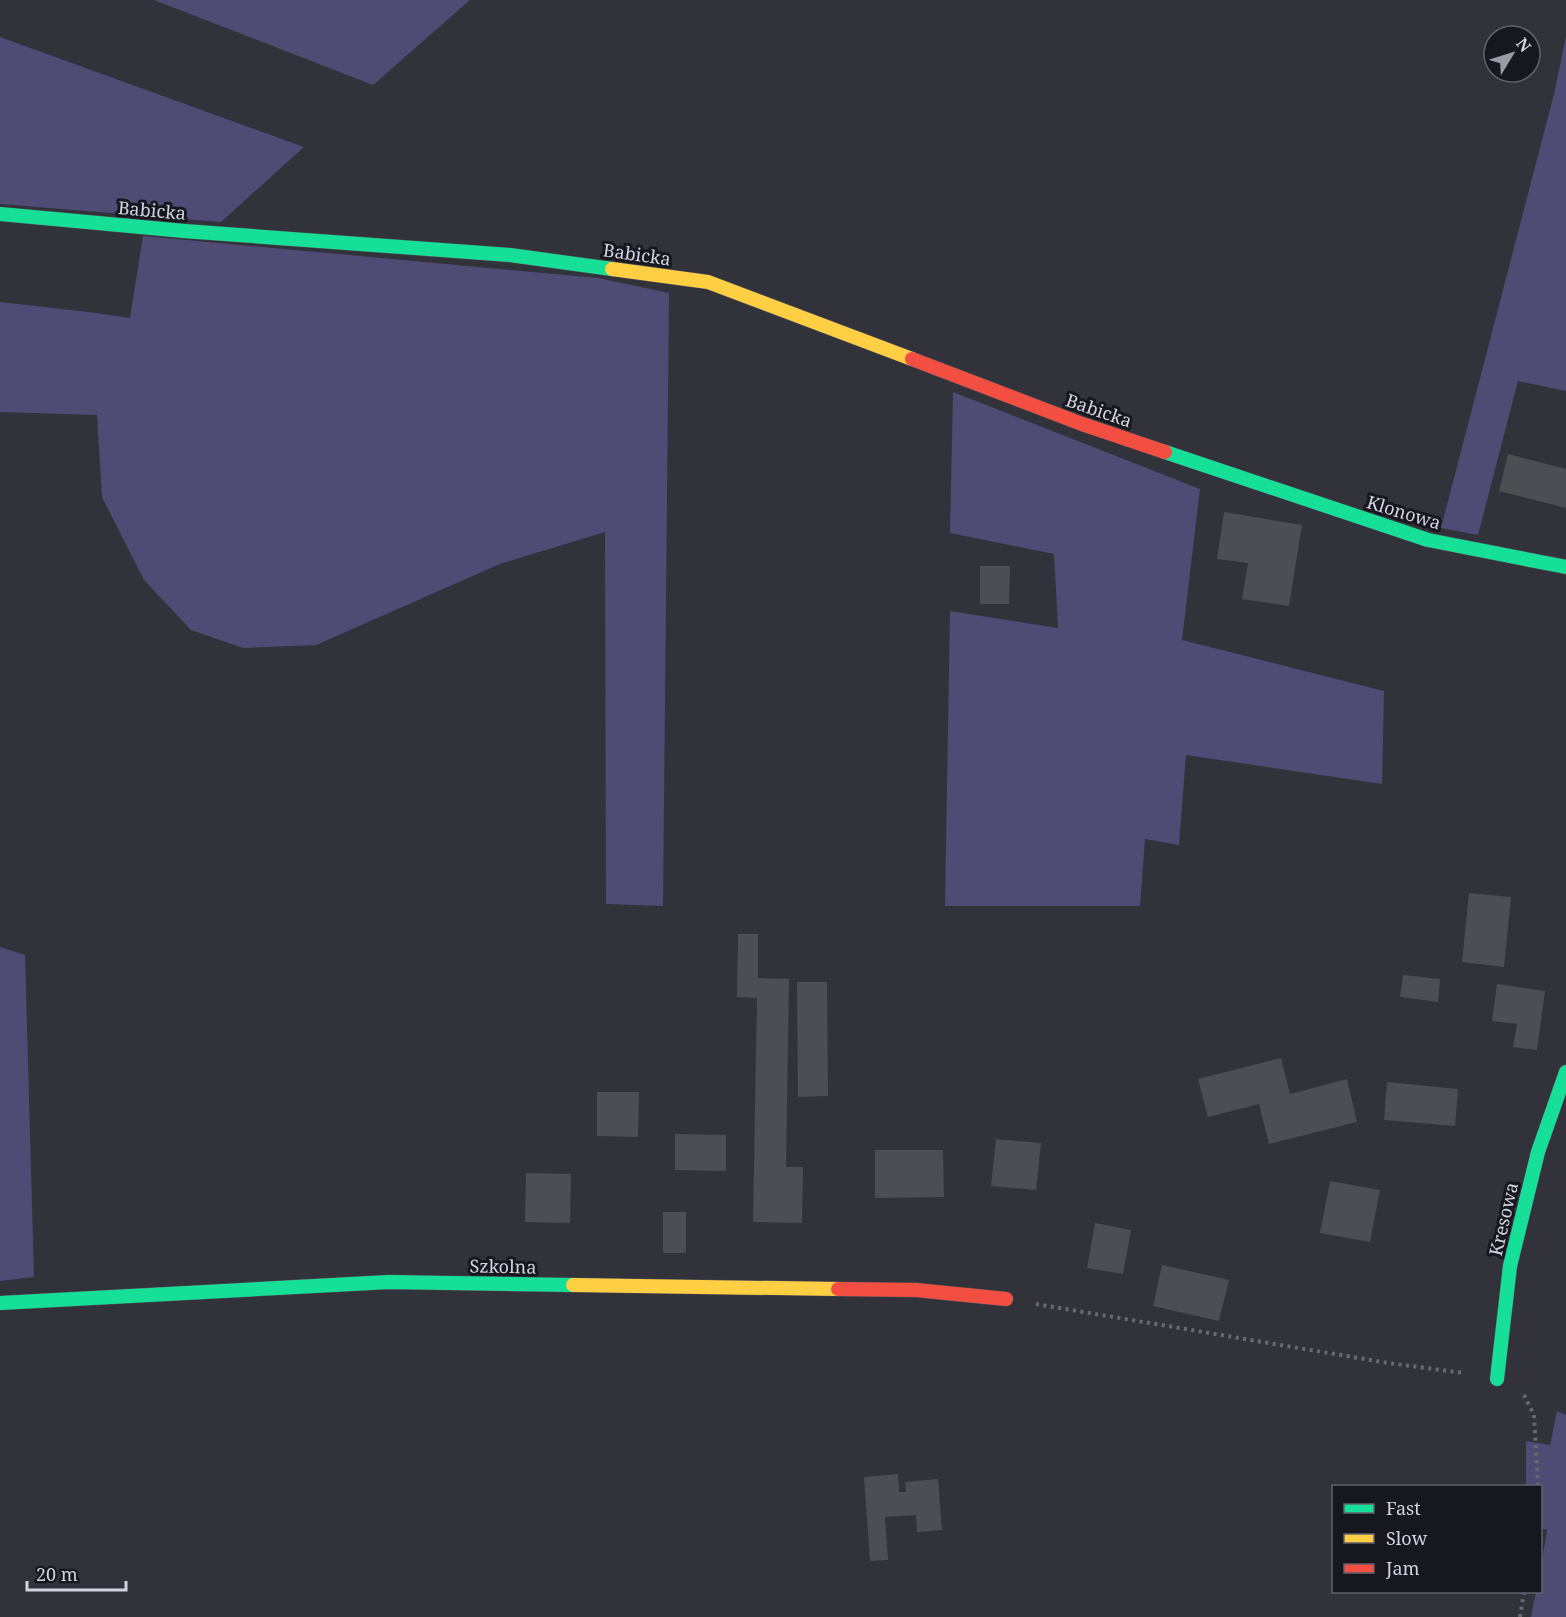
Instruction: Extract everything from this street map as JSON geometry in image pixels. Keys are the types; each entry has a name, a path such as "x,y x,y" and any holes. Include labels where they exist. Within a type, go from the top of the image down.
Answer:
{"street":[{"name":"Babicka","path":"0,214 184,231 510,255 708,282 1082,424 1236,475"},
{"name":"Klonowa","path":"1236,475 1428,540 1566,567"},
{"name":"Kresowa","path":"1497,1379 1510,1266 1538,1152 1566,1072"},
{"name":"Szkolna","path":"0,1303 389,1282 916,1290 1006,1299"}],"path":[{"path":"1006,1299 1497,1379 1525,1396 1534,1415 1538,1485"},
{"path":"1520,1617 1524,1593"}],"shaded area":[{"path":"154,0 470,0 373,85"},
{"path":"1566,36 1566,391 1518,381 1478,535 1441,528 1554,94"},
{"path":"0,37 304,147 221,222 0,204"},
{"path":"143,236 598,278 669,293 663,906 606,904 605,532 500,564 316,645 243,648 191,630 144,580 102,497 97,415 0,412 0,302 130,318"},
{"path":"953,392 1200,489 1182,640 1384,691 1382,784 1186,755 1179,845 1145,839 1140,906 945,906 950,611 1058,628 1054,554 950,533"},
{"path":"0,947 25,955 34,1277 0,1281"},
{"path":"1557,1411 1566,1415 1566,1617 1531,1617 1536,1593 1542,1593 1542,1560 1547,1530 1542,1528 1542,1485 1526,1485 1526,1441 1550,1445"}],"building":[{"path":"1508,454 1566,469 1566,508 1499,491"},
{"path":"1224,512 1302,525 1289,606 1242,599 1248,563 1217,559"},
{"path":"980,566 1010,566 1009,604 980,604"},
{"path":"1469,893 1511,897 1504,967 1462,962"},
{"path":"738,934 758,934 758,978 789,979 786,1167 803,1167 802,1223 753,1222 757,998 737,997"},
{"path":"1403,975 1440,979 1438,1002 1400,997"},
{"path":"797,982 827,982 828,1096 798,1097"},
{"path":"1497,984 1545,991 1537,1050 1513,1047 1517,1024 1492,1021"},
{"path":"1281,1058 1290,1094 1347,1079 1357,1122 1269,1144 1259,1104 1208,1117 1198,1079"},
{"path":"1387,1082 1458,1089 1455,1126 1384,1120"},
{"path":"597,1092 639,1092 638,1137 597,1136"},
{"path":"675,1134 726,1135 726,1171 675,1170"},
{"path":"996,1139 1041,1143 1036,1190 991,1186"},
{"path":"875,1150 943,1150 944,1197 875,1198"},
{"path":"526,1173 571,1174 570,1223 525,1222"},
{"path":"1330,1181 1380,1190 1370,1242 1320,1233"},
{"path":"663,1212 686,1212 686,1253 663,1253"},
{"path":"1095,1223 1131,1230 1123,1274 1087,1268"},
{"path":"1162,1265 1229,1280 1219,1321 1153,1306"},
{"path":"898,1474 899,1492 906,1492 905,1482 938,1479 942,1530 917,1532 916,1515 885,1517 888,1560 870,1561 864,1477"}],"traffic: fast":[{"path":"0,214 184,231 510,255 612,269"},
{"path":"1165,452 1428,540 1566,567"},
{"path":"1497,1379 1510,1266 1538,1152 1566,1072"},
{"path":"0,1303 389,1282 573,1285"}],"traffic: slow":[{"path":"612,269 708,282 912,359"},
{"path":"573,1285 838,1289"}],"traffic: jam":[{"path":"912,359 1082,424 1165,452"},
{"path":"838,1289 916,1290 1006,1299"}]}
